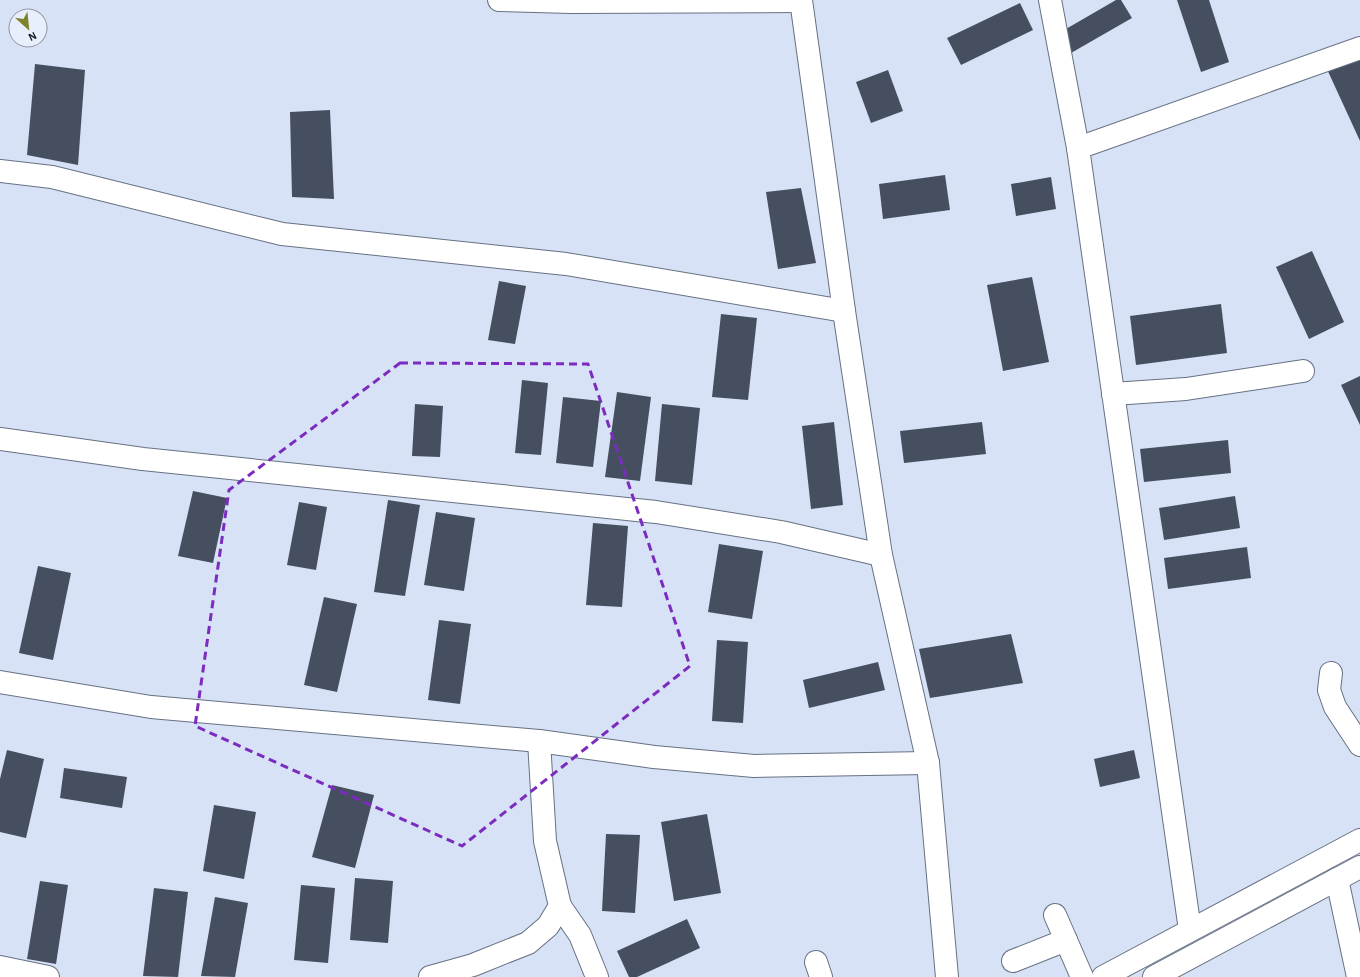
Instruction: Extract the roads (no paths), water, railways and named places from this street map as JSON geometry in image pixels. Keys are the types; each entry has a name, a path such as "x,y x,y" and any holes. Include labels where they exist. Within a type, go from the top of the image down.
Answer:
{"street":[{"path":"498,0 571,2 801,0 844,311 881,555 928,763 947,977"},
{"path":"1050,0 1078,148 1190,930"},
{"path":"1078,148 1360,48"},
{"path":"0,171 52,177 282,234 566,264 844,311"},
{"path":"1113,394 1186,389 1303,371"},
{"path":"0,439 143,460 656,512 781,532 881,555"},
{"path":"1331,673 1329,690 1335,707 1360,745"},
{"path":"0,682 151,707 540,741 654,757 754,766 928,763"},
{"path":"540,741 545,841 560,906 580,935 597,977"},
{"path":"1103,977 1360,840"},
{"path":"1154,977 1360,867"},
{"path":"1337,879 1358,977"},
{"path":"430,977 473,965 528,943 548,926 560,906"},
{"path":"1055,915 1082,977"},
{"path":"1013,961 1066,940"},
{"path":"0,966 48,977"}]}
